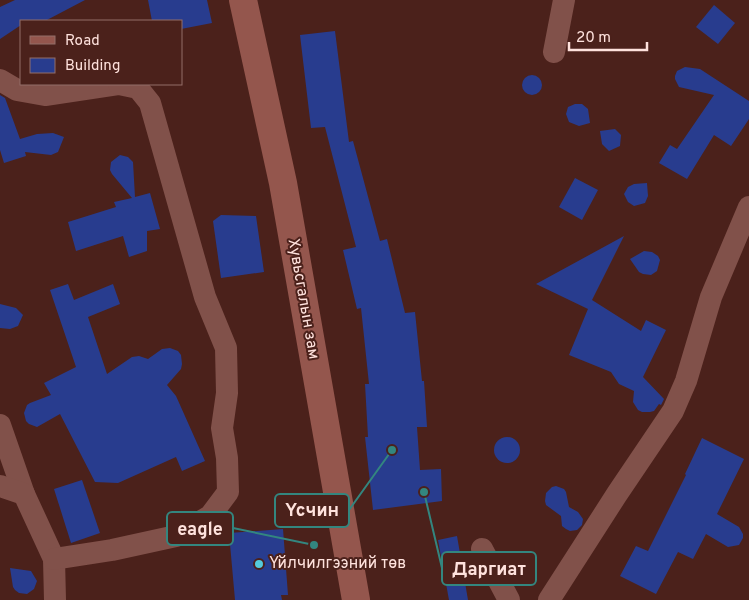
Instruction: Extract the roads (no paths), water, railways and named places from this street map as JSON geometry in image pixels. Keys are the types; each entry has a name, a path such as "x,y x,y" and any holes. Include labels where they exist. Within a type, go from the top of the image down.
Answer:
{"main road":[{"name":"Хувьсгалын зам","path":"243,0 283,183 356,600"}],"street":[{"path":"554,52 564,0"},
{"path":"0,80 17,90 45,95 111,85"},
{"path":"54,559 112,550 176,536 210,516 228,492 227,458 222,428 228,393 226,348 205,297 150,103 138,88 123,85"},
{"path":"549,600 673,411 686,381 710,297 749,207"},
{"path":"0,425 24,494 54,559 55,600"},
{"path":"0,486 24,494"},
{"path":"482,549 509,600"}],"place":[{"name":"Үсчин","path":"392,450"},
{"name":"Даргиат","path":"424,492"},
{"name":"eagle","path":"314,545"},
{"name":"Үйлчилгээний төв","path":"259,564"}]}
